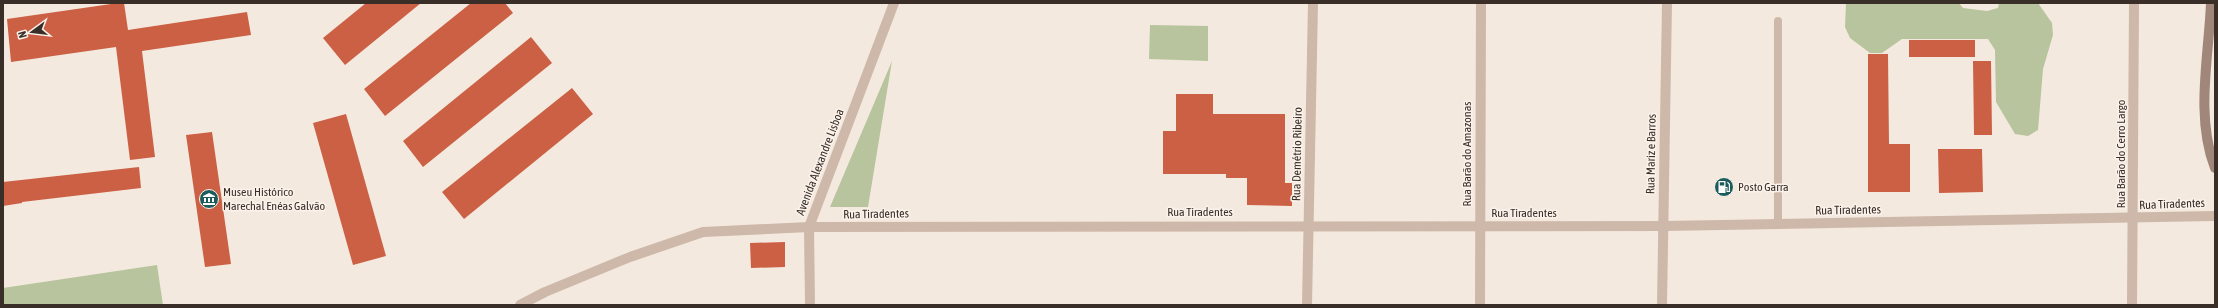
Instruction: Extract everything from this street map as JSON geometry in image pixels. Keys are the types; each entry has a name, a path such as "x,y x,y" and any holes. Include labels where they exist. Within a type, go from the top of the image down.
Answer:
{"main road":[{"path":"2211,3 2205,109 2208,146 2215,168"}],"street":[{"name":"Avenida Alexandre Lisboa","path":"520,305 546,292 630,257 703,232 809,227 894,3"},
{"name":"Rua Demétrio Ribeiro","path":"1307,305 1313,3"},
{"name":"Rua Barão do Amazonas","path":"1480,305 1481,3"},
{"name":"Rua Mariz e Barros","path":"1662,305 1667,3"},
{"name":"Rua Barão do Cerro Largo","path":"2132,305 2134,3"},
{"name":"Rua Tiradentes","path":"809,227 1308,225 1480,227 1663,226 2215,216"},
{"path":"809,227 810,305"}],"lane":[{"path":"1778,21 1778,224"}],"green space":[{"path":"1846,3 1959,3 1963,8 1987,11 1998,8 1999,3 2038,3 2052,23 2053,35 2043,69 2038,130 2028,136 2015,134 1996,102 1995,50 1988,39 1902,39 1882,53 1870,53 1850,38 1845,27"},
{"path":"1150,25 1208,26 1208,61 1149,59"},
{"path":"892,61 868,207 830,207"},
{"path":"157,265 163,305 3,305 3,288"}],"building":[{"path":"124,3 128,30 247,12 251,35 142,51 155,157 130,160 116,47 11,62 7,19"},
{"path":"366,3 421,3 345,65 323,38"},
{"path":"471,3 505,3 513,13 385,116 364,89"},
{"path":"531,37 552,63 423,167 403,141"},
{"path":"1909,40 1975,40 1975,57 1909,57"},
{"path":"1868,54 1888,54 1889,144 1910,144 1910,192 1868,192"},
{"path":"1973,61 1991,61 1992,135 1974,135"},
{"path":"572,88 593,114 464,219 442,192"},
{"path":"1176,94 1213,94 1213,114 1285,114 1285,183 1292,183 1292,206 1247,205 1247,178 1226,178 1226,174 1163,174 1163,131 1176,131"},
{"path":"346,114 386,256 353,265 313,123"},
{"name":"Museu Histórico Marechal Enéas Galvão","path":"212,132 231,264 205,267 186,135"},
{"path":"1938,149 1982,149 1983,192 1939,193"},
{"path":"139,167 141,188 22,202 3,206 3,182"},
{"path":"785,242 785,267 751,268 750,243"}],"place":[{"name":"Posto Garra","path":"1724,187"},
{"name":"Museu Histórico Marechal Enéas Galvão","path":"209,199"}]}
